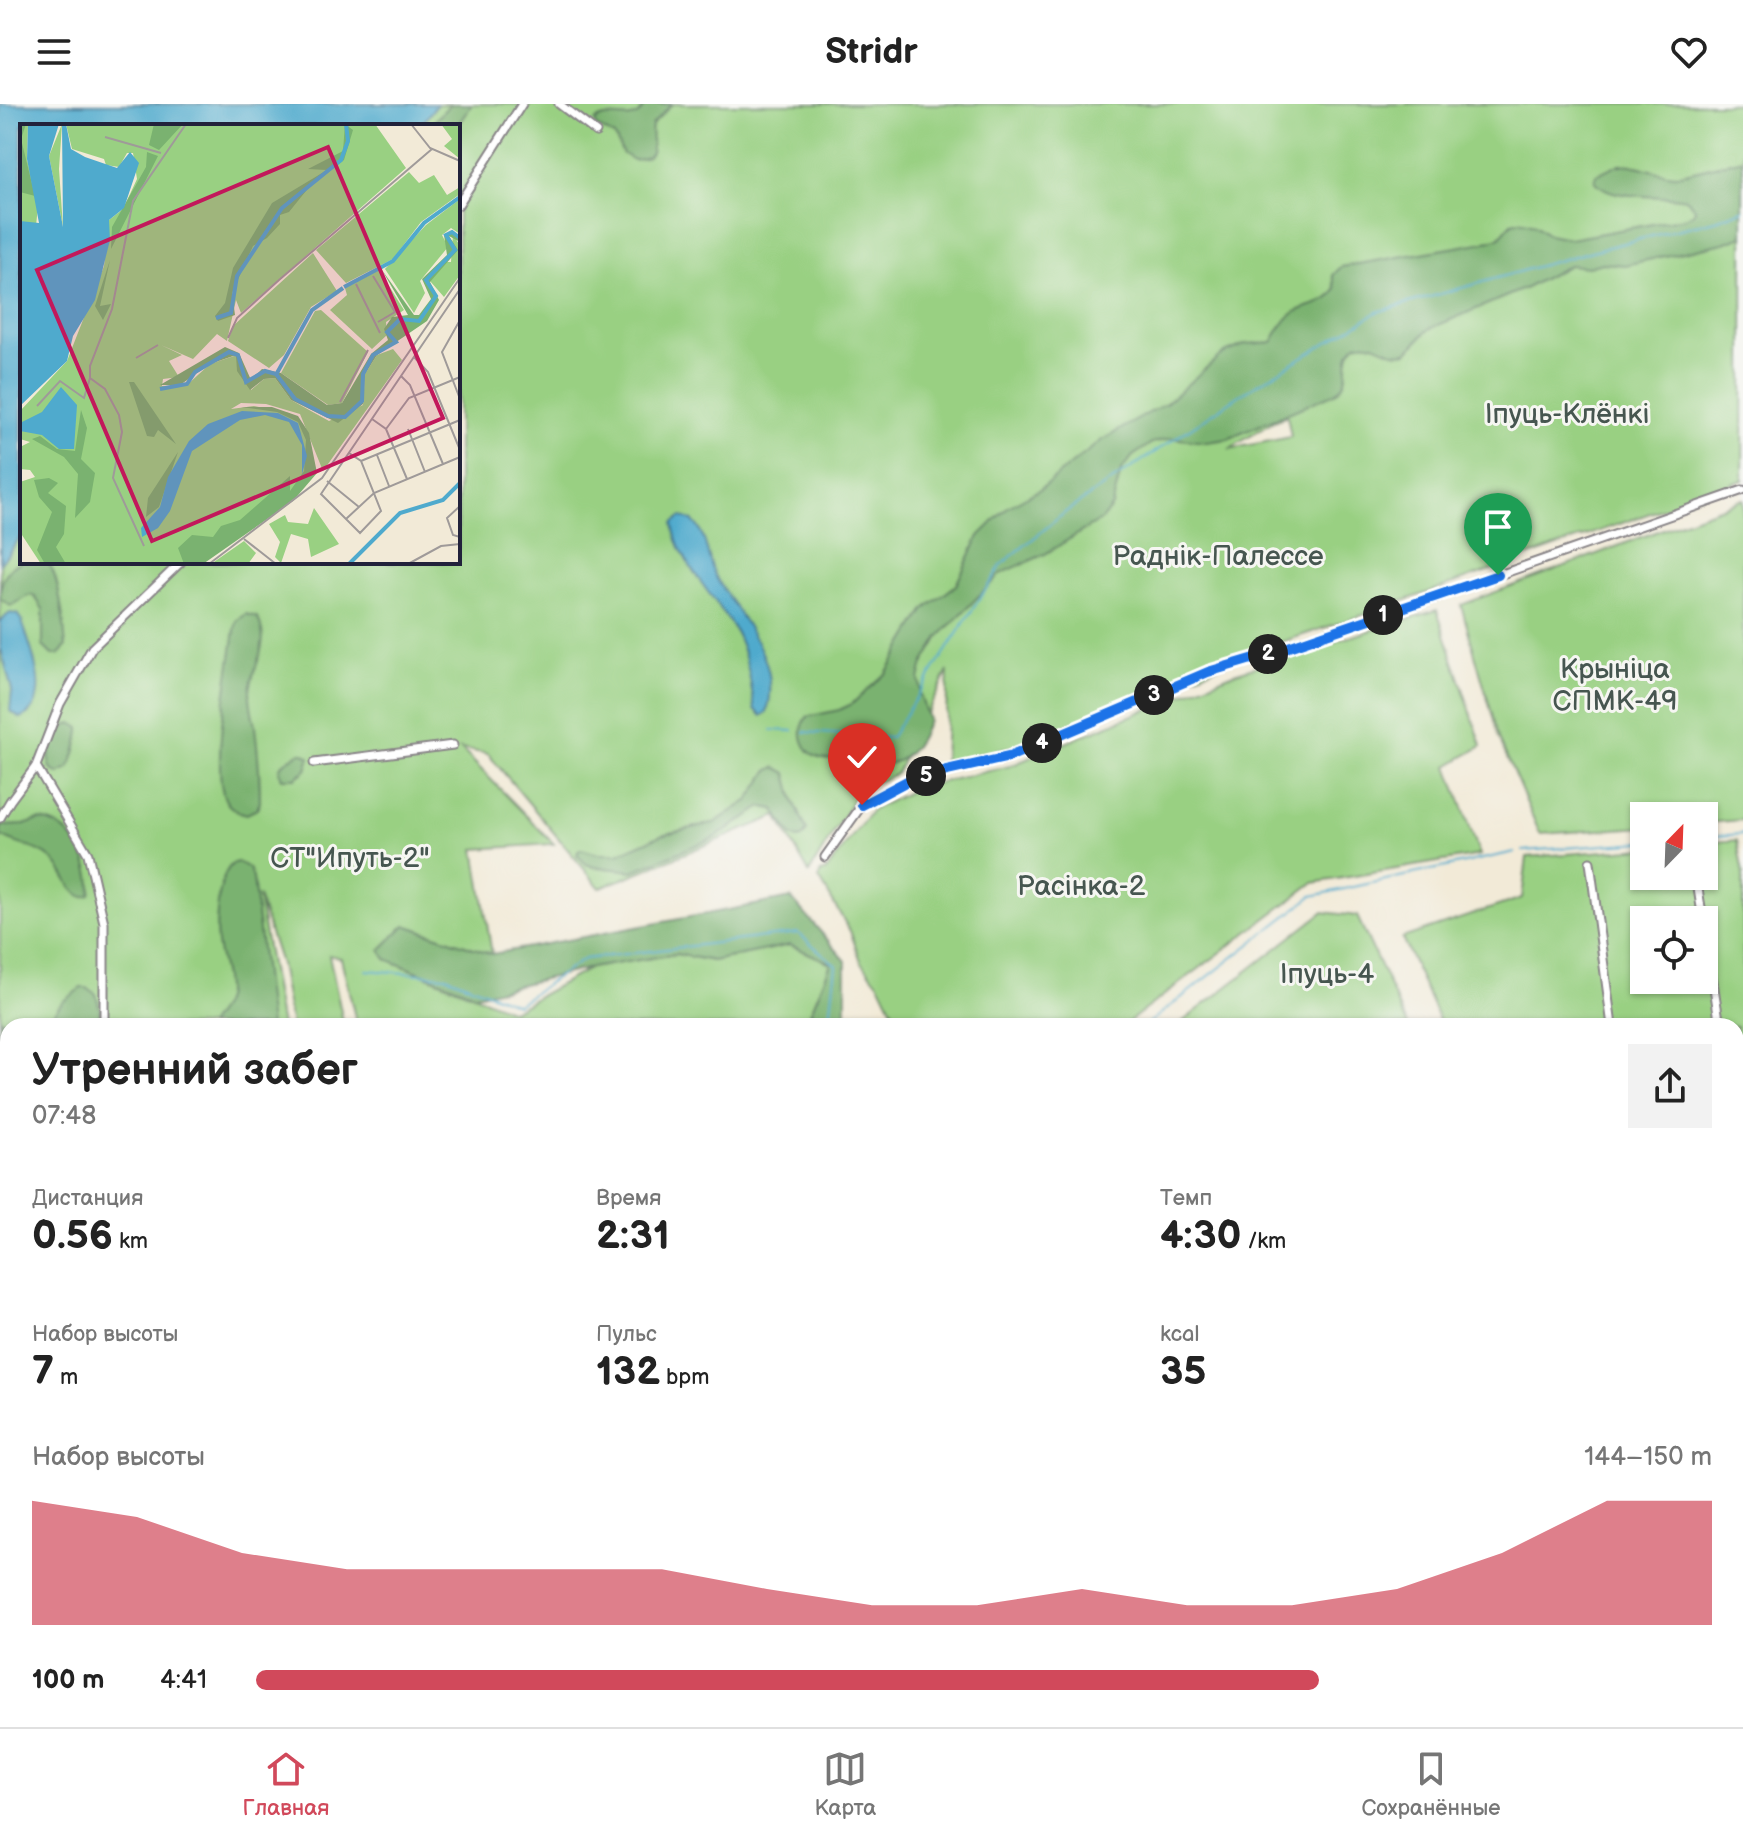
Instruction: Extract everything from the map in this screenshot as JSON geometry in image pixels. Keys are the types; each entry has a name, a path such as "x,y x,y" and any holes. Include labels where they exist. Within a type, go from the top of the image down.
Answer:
{"street":[{"path":"460,202 522,104"},
{"path":"559,104 596,132"},
{"path":"825,857 862,805 911,779 1009,757 1208,672 1443,595 1743,490"},
{"path":"0,818 36,766 60,704 92,648 179,564"},
{"path":"314,763 453,745"},
{"path":"36,766 88,854 104,923 104,1018"},
{"path":"1590,862 1611,1018"},
{"path":"1715,994 1719,1018"}],"green space":[{"path":"437,104 1743,104 1743,480 1267,647 1014,747 944,762 948,671 896,774 859,790 809,873 777,816 600,888 488,754 461,749 554,844 475,849 492,954 405,926 386,959 512,1011 590,968 676,954 713,961 790,945 831,963 808,1018 355,1018 341,958 329,955 342,1018 290,1018 280,964 258,896 280,1018 0,1018 0,564 20,538 20,564 460,564 460,124 422,124","holes":["1287,416 1291,437 1229,449 1275,421"]},
{"path":"450,104 472,104 458,124 432,124"},
{"path":"646,104 672,104 652,125 651,153 633,160 623,154 615,137 597,127 595,121 635,116"},
{"path":"1743,159 1743,236 1625,265 1569,265 1526,288 1429,329 1407,352 1394,352 1369,343 1356,344 1348,356 1345,380 1335,393 1228,439 1206,442 1171,438 1152,443 1133,456 1121,471 1112,506 1102,519 1045,554 1000,574 939,637 923,664 919,679 928,720 910,752 895,762 876,764 817,757 807,748 802,732 807,717 852,704 886,673 925,609 956,585 979,536 1008,507 1042,488 1102,440 1166,403 1222,354 1246,344 1272,342 1291,315 1333,295 1336,289 1333,275 1341,267 1491,241 1499,238 1512,223 1520,221 1535,225 1548,235 1570,239 1685,218 1694,213 1695,208 1686,199 1612,192 1595,180 1597,175 1609,168 1629,165 1677,175"},
{"name":"Крыніца СПМК-49","path":"1743,499 1743,820 1718,822 1718,802 1630,802 1630,828 1540,834 1499,739 1461,605"},
{"path":"20,562 48,564 51,567 60,601 66,647 58,655 52,655 43,646 43,609 35,597 30,595 11,606 0,599 1,587 11,568"},
{"name":"Расінка-2","path":"1437,610 1482,746 1448,766 1480,855 1313,883 1134,1018 898,1018 880,985 861,961 850,931 819,878 872,810 917,788 1010,766 1234,673"},
{"path":"246,614 257,617 263,636 250,695 260,802 257,809 247,814 235,810 226,801 220,767 220,743 235,630 237,621"},
{"path":"72,723 80,728 76,748 69,769 59,774 51,769 49,756 56,736"},
{"path":"299,753 310,757 306,770 295,778 282,778 279,771 281,765"},
{"path":"776,767 787,773 794,801 807,831 802,838 791,835 774,809 762,807 716,837 633,871 594,867 577,855 582,849 598,854 618,854 661,835 714,823 749,800 768,771"},
{"path":"39,820 61,828 79,847 89,871 90,895 83,897 78,894 46,854 0,835 2,826 24,825"},
{"path":"1737,840 1743,875 1743,1018 1438,1018 1402,938 1522,898 1527,857 1630,849 1630,890 1718,890 1718,842"},
{"path":"237,862 249,868 253,878 269,1018 213,1018 225,993 216,923 221,885 230,866"},
{"path":"791,898 846,961 846,1018 808,1018 831,963 790,945 713,961 676,954 590,968 476,995 386,959 380,950 405,925 492,954"},
{"name":"Іпуць-4","path":"1323,912 1357,916 1404,1018 1187,1018"},
{"path":"81,988 87,988 96,994 99,1018 49,1018 62,1002"}],"water":[{"path":"0,104 437,104 422,124 20,124 20,538 0,564"},
{"path":"681,517 690,519 701,532 716,577 764,657 770,693 767,712 762,716 755,709 746,660 735,631 681,551 673,523"},
{"path":"10,613 17,614 22,621 37,673 37,700 21,718 10,711 12,690 0,646 0,621"}],"waterway":[{"path":"805,732 890,738 1002,564 1067,511 1246,391 1377,312 1743,210"},
{"path":"772,730 793,731"},
{"path":"1718,836 1743,834"},
{"path":"1523,851 1630,843"},
{"path":"1155,1018 1312,896 1515,852"},
{"path":"366,970 446,976 517,1004 584,959 798,933 836,965 830,1018"}],"route":[{"path":"862,805 911,779 1009,757 1208,672 1498,575"}],"park label":[{"name":"Іпуць-Клёнкі","path":"1567,414"},
{"name":"Раднік-Палессе","path":"1218,556"},
{"name":"СТ\"Ипуть-2\"","path":"350,858"}]}
